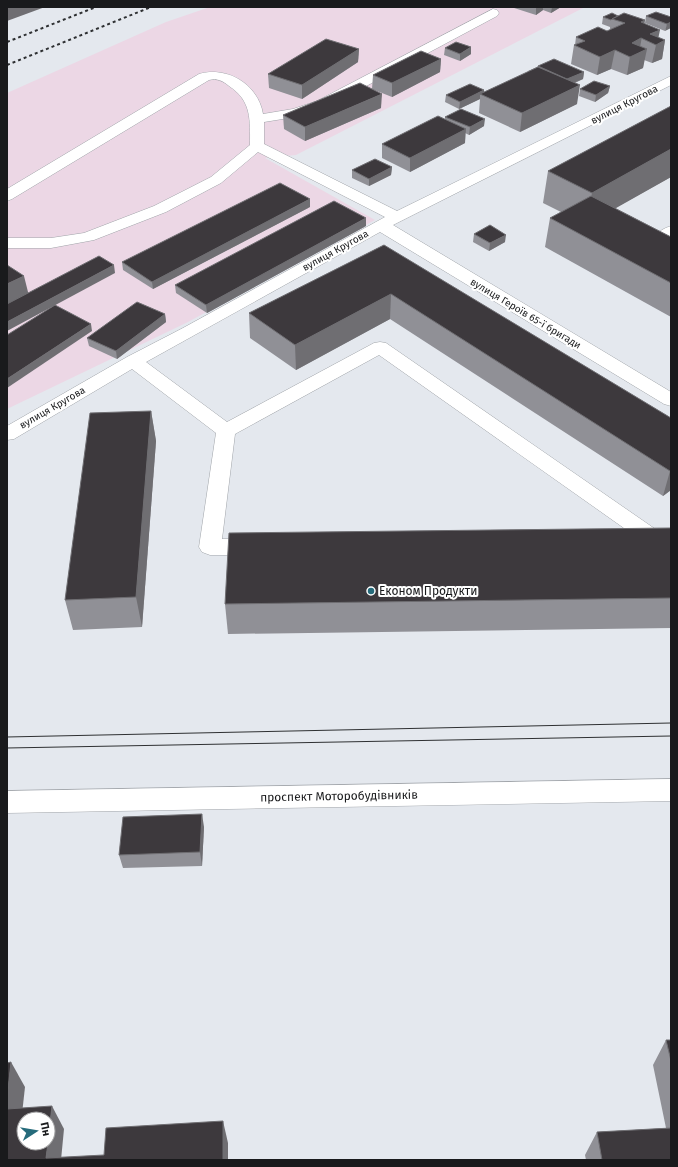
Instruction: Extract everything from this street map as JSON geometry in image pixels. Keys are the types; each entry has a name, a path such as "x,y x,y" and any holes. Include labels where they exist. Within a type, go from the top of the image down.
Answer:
{"street":[{"path":"257,119 295,113 322,104 493,13"},
{"path":"7,196 204,77 213,74 221,75 245,89 254,103 257,119 257,146"},
{"name":"вулиця Кругова","path":"7,434 133,360 189,332 381,225 670,82"},
{"path":"257,146 397,217"},
{"path":"7,243 51,243 88,237 160,209 216,180 257,146"},
{"name":"вулиця Героїв 65-ї бригади","path":"381,225 671,400"},
{"path":"671,231 660,239 671,244"},
{"path":"226,431 380,347 667,545"},
{"path":"133,360 226,431"},
{"path":"226,431 210,547 274,547"},
{"path":"631,545 667,545"},
{"name":"проспект Моторобудівників","path":"7,802 671,790"}],"shaded area":[{"path":"210,7 585,7 296,155 265,158 375,220 188,322 7,409 7,93 166,22"}],"building":[{"path":"656,12 671,17 671,22 667,24 646,16"},
{"path":"612,13 618,16 611,20 603,17"},
{"path":"624,13 645,20 641,22 660,30 650,34 665,40 656,45 641,38 632,43 647,49 630,57 615,50 600,57 574,45 585,41 576,37 598,27 607,31 625,23 612,19"},
{"path":"326,39 359,49 302,85 268,74"},
{"path":"456,42 471,47 460,54 445,48"},
{"path":"421,51 441,59 392,83 373,75"},
{"path":"554,59 584,72 567,79 538,66"},
{"path":"538,67 580,85 522,113 480,94"},
{"path":"594,81 610,86 596,95 580,89"},
{"path":"360,83 382,94 305,127 283,115"},
{"path":"470,84 484,90 460,102 446,95"},
{"path":"671,106 671,149 592,193 548,171"},
{"path":"461,109 485,119 470,127 445,117"},
{"path":"438,116 466,129 410,158 382,144"},
{"path":"375,159 392,167 369,179 352,170"},
{"path":"280,183 310,199 152,282 122,262"},
{"path":"591,196 671,237 671,283 550,218"},
{"path":"334,201 366,218 206,305 175,285"},
{"path":"490,225 506,235 490,243 474,234"},
{"path":"384,245 671,418 671,470 670,471 391,294 295,345 249,313"},
{"path":"99,256 114,265 7,322 7,304"},
{"path":"7,265 24,276 7,284"},
{"path":"137,302 165,314 116,351 87,338"},
{"path":"55,305 91,324 7,379 7,335"},
{"path":"151,411 136,597 65,600 90,413"},
{"path":"671,528 671,598 225,604 229,533"},
{"path":"202,814 200,852 119,855 123,817"},
{"path":"666,1040 671,1040 671,1061"},
{"path":"11,1062 7,1099 7,1063"},
{"path":"52,1106 51,1111 16,1111 16,1151 47,1151 46,1158 104,1155 106,1128 223,1121 223,1160 7,1160 7,1109"},
{"path":"671,1128 671,1160 602,1160 597,1132"}],"tram line":[{"path":"7,737 671,723"},
{"path":"7,748 671,736"}],"railway":[{"path":"7,42 96,7"},
{"path":"7,65 151,7"}],"place":[{"name":"Економ Продукти","path":"371,591"}]}
